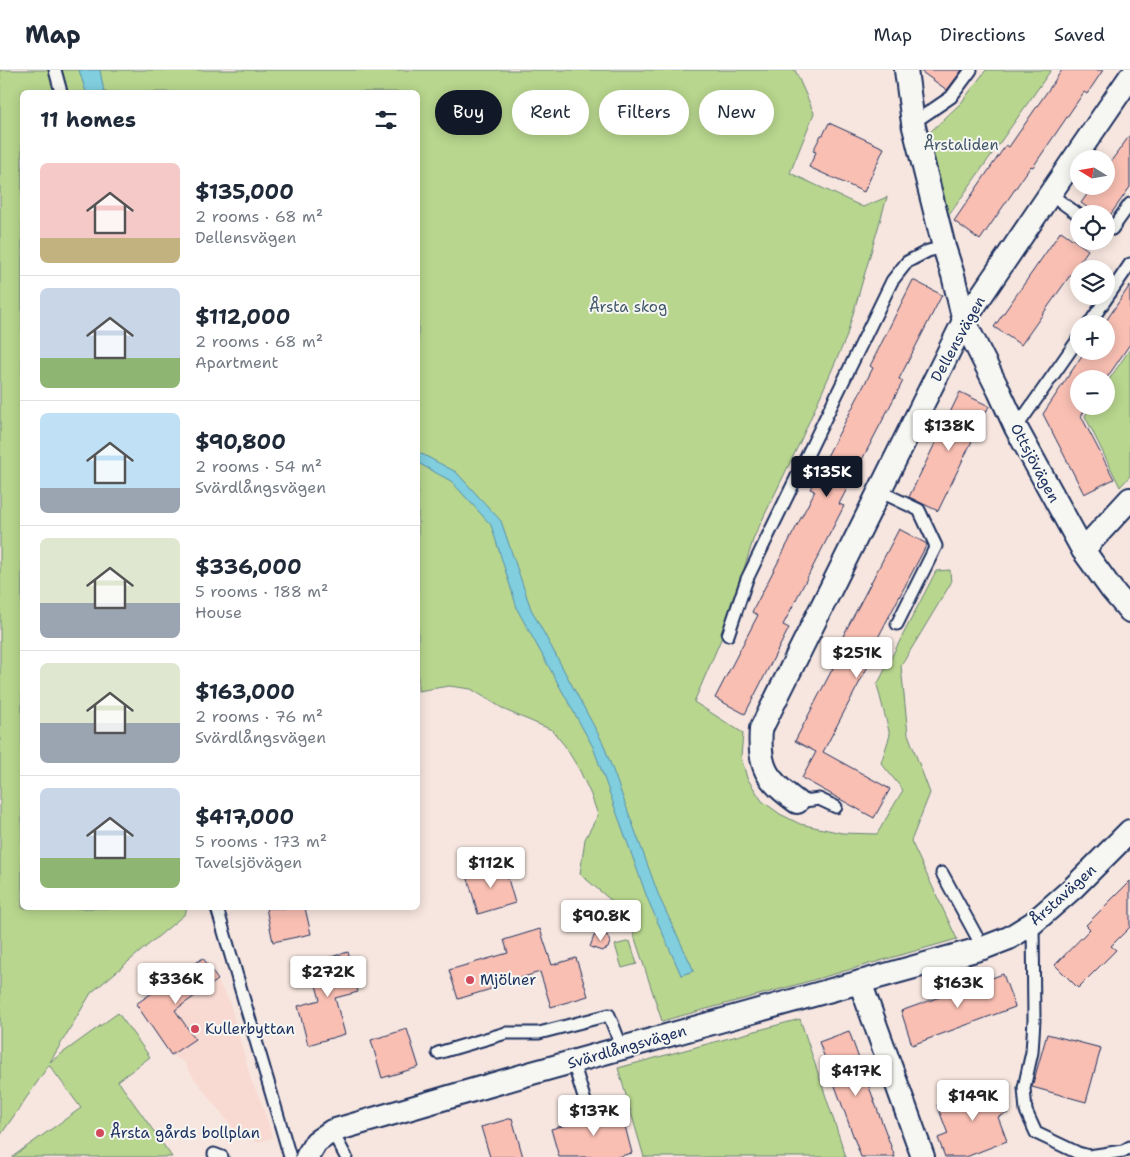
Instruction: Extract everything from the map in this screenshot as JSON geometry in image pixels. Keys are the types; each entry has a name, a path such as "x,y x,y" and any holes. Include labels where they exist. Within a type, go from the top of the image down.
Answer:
{"street":[{"name":"Ottsjövägen","path":"908,73 914,123 964,322 1016,428 1083,550 1130,611"},
{"name":"Dellensvägen","path":"797,802 779,788 768,775 762,760 760,745 761,729 964,322 1130,77"},
{"path":"1083,550 1130,499"},
{"name":"Årstavägen","path":"959,955 1009,938 1033,923 1073,888 1130,831"},
{"name":"Svärdlångsvägen","path":"307,1157 316,1142 332,1131 622,1048 959,955"},
{"path":"860,982 924,1157"}],"lane":[{"path":"56,70 61,90"},
{"path":"914,123 951,97 971,70"},
{"path":"1050,194 1070,208"},
{"path":"1115,225 1130,204"},
{"path":"728,635 746,579 892,281 907,262 928,251 944,247"},
{"path":"1095,315 1130,264"},
{"path":"1016,428 1070,351"},
{"path":"879,491 919,510 936,546 898,624"},
{"path":"797,802 819,799 836,807"},
{"path":"942,873 982,948"},
{"path":"218,910 290,1157"},
{"path":"1033,923 1034,1020 1032,1052 1024,1088 1026,1111 1036,1133 1078,1153 1089,1156 1123,1151 1130,1147"},
{"path":"438,1053 506,1033 539,1033 610,1015 622,1048"},
{"path":"573,1062 588,1111"},
{"path":"332,1131 346,1157"}],"shaded area":[{"name":"Kullerbyttan","path":"203,958 229,1000 251,1080 261,1101 273,1138 258,1142 240,1137 193,1077 184,1062 171,1055 136,1004"}],"green space":[{"name":"Årsta skog","path":"0,70 795,70 814,113 790,173 863,207 887,197 846,338 800,442 754,537 725,630 694,702 743,733 741,757 747,778 762,801 780,814 800,824 842,833 877,834 903,790 881,763 890,735 877,685 936,571 950,570 951,583 901,666 908,734 930,793 911,841 957,939 662,1021 627,914 580,874 585,839 598,815 580,771 565,746 552,730 507,711 471,689 449,686 420,691 420,90 20,90 20,910 186,910 185,914 91,993 50,1062 118,1013 150,1057 118,1081 172,1157 12,1157 81,1108 49,1065 0,1136"},
{"name":"Årstaliden","path":"986,70 1051,70 947,218 933,168 929,133 961,103"},
{"path":"1130,349 1130,476 1120,487 1085,416 1115,415 1115,371"},
{"path":"630,941 637,964 622,968 615,945"},
{"path":"800,1019 846,1157 644,1157 618,1068"}],"water":[{"path":"79,70 100,70 104,90 85,90"},
{"path":"420,453 456,472 501,521 531,609 603,743 660,899 694,971 681,975 648,900 593,747 518,611 491,525 451,481 420,464"}],"building":[{"path":"919,70 962,70 947,90"},
{"path":"1062,70 1103,70 1087,94 1084,92 980,240 954,221 1006,145 1009,147"},
{"path":"829,123 884,148 864,192 809,167 816,152 813,151"},
{"path":"1130,135 1130,187 1115,208 1115,205 1084,205 1081,203 1087,195 1115,195 1115,156"},
{"path":"1061,231 1070,237 1070,250 1088,250 1081,260 1070,260 1070,276 1021,345 994,327"},
{"path":"913,280 942,295 899,379 903,381 839,504 844,506 783,625 789,628 745,714 715,698 758,615 752,612 815,491 810,489 873,368 870,366"},
{"path":"1130,285 1130,344 1112,370 1072,370 1079,360 1115,360 1115,315 1110,315"},
{"path":"1070,374 1070,415 1082,415 1114,479 1084,494 1043,414"},
{"path":"960,392 989,406 938,511 909,497"},
{"path":"899,529 927,544 871,651 875,653 823,752 890,789 874,818 802,778 816,752 795,741 848,639 843,636"},
{"path":"504,865 515,903 478,914 467,875"},
{"path":"1130,881 1130,927 1111,946 1116,950 1078,988 1055,965 1090,929 1086,925"},
{"path":"266,910 305,910 311,934 273,942"},
{"path":"540,929 552,965 576,958 588,996 551,1007 540,972 458,999 449,970 508,953 504,940"},
{"path":"600,933 607,935 610,942 608,948 602,951 590,947 594,936"},
{"path":"348,952 358,992 335,998 345,1034 308,1045 298,1006 320,1000 310,963"},
{"path":"203,958 218,980 175,1010 195,1039 171,1055 136,1004"},
{"path":"1003,974 1015,1007 912,1045 901,1011"},
{"path":"407,1029 419,1067 382,1078 371,1040"},
{"path":"849,1031 895,1157 861,1157 819,1042"},
{"path":"1047,1034 1101,1048 1086,1102 1032,1087"},
{"path":"996,1082 1008,1113 998,1117 1007,1141 966,1157 945,1157 938,1138 948,1134 937,1105"},
{"path":"620,1107 632,1153 617,1157 559,1157 551,1129 596,1117 595,1113"},
{"path":"512,1118 523,1157 490,1157 481,1127"}],"place":[{"name":"Mjölner","path":"470,980"},
{"name":"Kullerbyttan","path":"195,1029"},
{"name":"Årsta gårds bollplan","path":"100,1133"}]}
